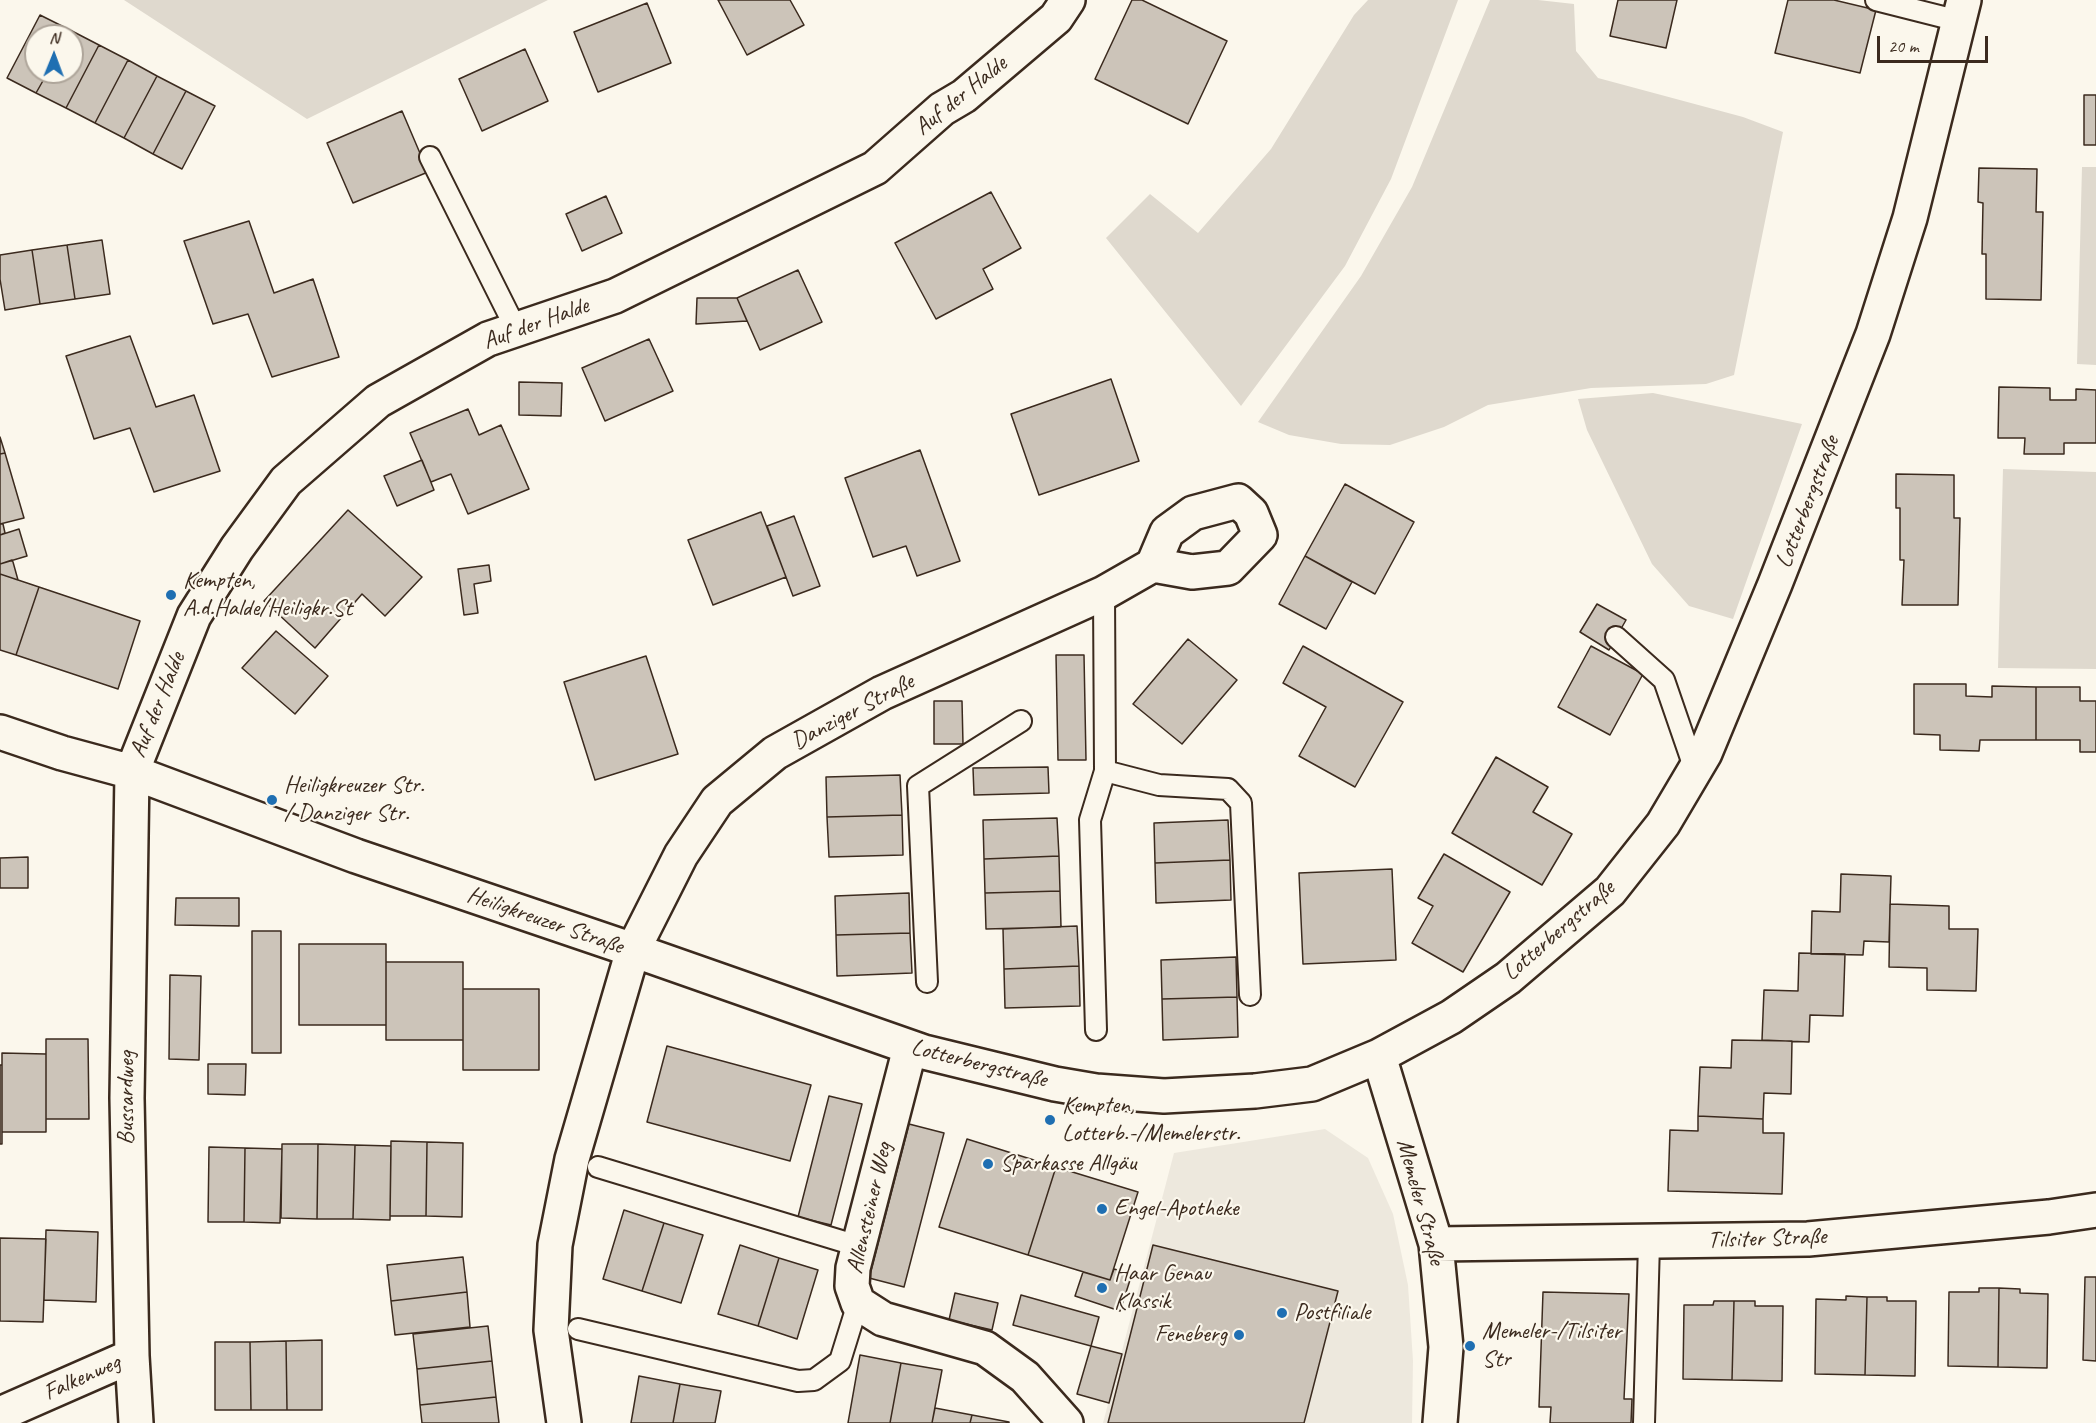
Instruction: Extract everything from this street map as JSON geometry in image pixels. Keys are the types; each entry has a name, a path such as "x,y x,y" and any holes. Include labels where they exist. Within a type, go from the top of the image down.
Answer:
{"street":[{"name":"Auf der Halde","path":"132,772 194,616 237,548 286,481 378,401 488,339 615,296 875,168 942,109 964,96 1056,18 1068,0"},
{"name":"Lotterbergstraße","path":"633,950 910,1048 1055,1084 1096,1091 1164,1096 1254,1091 1312,1084 1379,1056 1451,1017 1508,978 1610,891 1662,824 1705,753 1775,584 1873,334 1910,218 1961,11"},
{"name":"Danziger Straße","path":"633,950 681,855 717,801 775,753 882,693 1104,593 1153,565"},
{"name":"Heiligkreuzer Straße","path":"0,732 62,753 132,772 356,856 633,950 572,1159 555,1245 551,1330 564,1423"},
{"name":"Bussardweg","path":"132,772 127,1109 132,1356 136,1423"},
{"name":"Allensteiner Weg","path":"910,1048 858,1246 852,1286 858,1303 883,1319 986,1348 1025,1377 1066,1423"},
{"name":"Memeler Straße","path":"1379,1056 1436,1244 1446,1347 1440,1423"},
{"name":"Tilsiter Straße","path":"1436,1244 1649,1243 1808,1239 2049,1217 2096,1210"},
{"name":"Falkenweg","path":"0,1414 132,1356"}],"lane":[{"path":"1876,0 1961,11"},
{"path":"430,158 516,329"},
{"path":"1096,1030 1090,820 1105,771 1104,593"},
{"path":"1616,637 1664,680 1695,770"},
{"path":"927,982 918,786 1021,721"},
{"path":"1105,771 1159,785 1228,789 1241,803 1250,995"},
{"path":"598,1167 858,1246"},
{"path":"1644,1423 1649,1243"},
{"path":"578,1329 798,1381 814,1380 840,1361 858,1303"}],"shaded area":[{"path":"124,0 548,0 307,119"},
{"path":"1368,0 1458,0 1391,179 1345,266 1241,406 1106,238 1150,194 1198,233 1271,149 1354,15"},
{"path":"1490,0 1538,0 1574,4 1576,51 1598,78 1743,117 1783,132 1734,375 1706,384 1591,388 1488,405 1444,427 1390,445 1341,444 1289,435 1258,422 1361,276 1412,187"},
{"path":"2082,167 2096,167 2096,365 2077,364"},
{"path":"1653,393 1802,424 1733,619 1689,606 1652,564 1587,430 1578,399"},
{"path":"2003,469 2096,472 2096,669 1998,668"},
{"path":"1325,1129 1368,1158 1393,1214 1408,1285 1413,1361 1412,1423 1103,1423 1174,1153"}],"building":[{"path":"718,0 790,0 804,25 747,55"},
{"path":"1132,0 1142,0 1227,41 1188,124 1095,79"},
{"path":"1618,0 1677,0 1666,48 1610,36"},
{"path":"1788,0 1834,0 1876,10 1860,73 1775,53"},
{"path":"647,3 671,63 598,92 574,32"},
{"path":"40,15 58,24 35,24"},
{"path":"84,37 99,45 84,74"},
{"path":"99,45 128,60 95,123 66,108 79,84 84,84 84,74"},
{"path":"24,46 24,84 41,84 36,93 7,78"},
{"path":"525,49 548,101 482,131 459,79"},
{"path":"128,60 157,76 124,138 95,123"},
{"path":"157,76 186,91 153,154 124,138"},
{"path":"41,84 79,84 66,108 36,93"},
{"path":"186,91 215,106 182,169 153,154"},
{"path":"2084,95 2096,95 2096,145 2084,145"},
{"path":"402,111 428,172 353,203 327,143"},
{"path":"1979,168 2037,169 2036,212 2043,212 2041,300 1986,299 1986,254 1982,254 1983,203 1978,202"},
{"path":"991,192 1021,248 983,269 993,289 936,319 895,243"},
{"path":"606,196 622,233 582,251 566,214"},
{"path":"249,221 274,293 313,279 339,357 272,377 248,314 213,324 184,241"},
{"path":"102,240 110,294 75,299 67,245"},
{"path":"67,245 75,299 40,304 32,250"},
{"path":"32,250 40,304 5,310 0,279 0,255"},
{"path":"798,270 822,322 760,350 737,298"},
{"path":"697,298 737,298 747,321 696,324"},
{"path":"130,336 156,407 194,395 220,471 154,492 130,428 94,439 66,356"},
{"path":"649,339 673,391 605,421 582,368"},
{"path":"1111,379 1139,461 1039,495 1011,414"},
{"path":"519,382 562,383 561,416 519,415"},
{"path":"1999,387 2050,388 2050,400 2076,400 2076,389 2096,390 2096,443 2064,443 2064,454 2024,454 2025,438 1998,438"},
{"path":"468,409 479,435 501,425 529,489 468,514 451,474 431,482 410,433"},
{"path":"0,437 5,453 0,454"},
{"path":"920,450 960,561 917,576 906,546 873,557 845,478"},
{"path":"5,453 24,518 0,524 0,454"},
{"path":"422,460 434,490 397,506 384,476"},
{"path":"1896,474 1954,475 1954,518 1960,518 1958,605 1902,605 1904,560 1900,560 1900,508 1896,508"},
{"path":"1345,484 1414,522 1375,594 1305,556"},
{"path":"348,510 422,577 385,616 362,594 315,648 264,601"},
{"path":"761,512 786,577 713,605 688,540"},
{"path":"794,516 820,586 793,596 767,526"},
{"path":"0,524 3,524 5,533 0,535"},
{"path":"19,529 27,556 0,564 0,535"},
{"path":"1305,556 1352,582 1326,629 1279,604"},
{"path":"12,560 18,580 0,574 0,564"},
{"path":"489,565 491,581 474,584 478,613 464,615 458,569"},
{"path":"0,574 39,587 16,655 0,650"},
{"path":"39,587 140,621 118,689 16,655"},
{"path":"1597,604 1626,620 1609,650 1580,632"},
{"path":"276,631 328,676 295,714 242,668"},
{"path":"1188,639 1237,680 1182,744 1133,704"},
{"path":"1303,646 1403,702 1355,787 1299,756 1326,707 1283,683"},
{"path":"1591,646 1643,674 1610,735 1558,707"},
{"path":"1056,655 1084,655 1086,760 1058,760"},
{"path":"646,656 678,754 595,780 564,682"},
{"path":"1914,684 1966,684 1966,696 1992,697 1992,686 2036,687 2036,740 1980,740 1979,751 1940,750 1940,735 1914,734"},
{"path":"2036,687 2080,687 2080,701 2096,701 2096,752 2080,752 2080,740 2036,740"},
{"path":"934,701 962,701 963,744 934,744"},
{"path":"1496,757 1548,787 1533,812 1572,834 1542,885 1452,833"},
{"path":"1048,767 1049,793 974,795 973,768"},
{"path":"900,775 902,815 827,817 826,777"},
{"path":"902,815 903,855 829,857 827,817"},
{"path":"1057,818 1059,856 984,859 983,820"},
{"path":"1228,820 1230,860 1155,863 1154,823"},
{"path":"1444,854 1510,892 1463,972 1412,943 1433,906 1418,898"},
{"path":"1059,856 1060,891 985,893 984,859"},
{"path":"28,857 28,888 0,888 0,858"},
{"path":"1230,860 1231,900 1156,903 1155,863"},
{"path":"1392,869 1396,960 1303,964 1299,873"},
{"path":"1841,874 1891,876 1889,942 1864,941 1863,955 1811,954 1812,911 1840,912"},
{"path":"1060,891 1061,927 986,929 985,893"},
{"path":"909,893 910,933 836,935 835,896"},
{"path":"176,898 239,898 239,926 175,925"},
{"path":"1890,904 1949,906 1949,929 1978,929 1976,991 1927,990 1927,968 1889,967"},
{"path":"1077,926 1079,966 1004,969 1003,929"},
{"path":"252,931 281,931 281,1053 252,1053"},
{"path":"910,933 912,973 837,976 836,935"},
{"path":"299,944 386,944 386,1025 299,1025"},
{"path":"1799,953 1845,954 1843,1016 1810,1015 1809,1042 1762,1040 1764,990 1798,991"},
{"path":"1236,957 1237,997 1162,999 1161,960"},
{"path":"386,962 463,962 463,1040 386,1040"},
{"path":"1079,966 1080,1006 1005,1008 1004,969"},
{"path":"170,975 201,976 199,1060 169,1059"},
{"path":"463,989 539,989 539,1070 463,1070"},
{"path":"1237,997 1238,1037 1163,1040 1162,999"},
{"path":"46,1039 88,1039 89,1119 46,1119"},
{"path":"1732,1040 1792,1041 1791,1094 1764,1093 1763,1119 1698,1116 1700,1067 1731,1068"},
{"path":"667,1046 811,1085 790,1161 647,1122"},
{"path":"2,1053 46,1054 46,1132 2,1132"},
{"path":"208,1064 246,1064 245,1095 208,1094"},
{"path":"0,1065 2,1065 2,1144 0,1144"},
{"path":"829,1096 862,1104 831,1225 798,1217"},
{"path":"1698,1116 1763,1119 1763,1133 1784,1133 1782,1194 1668,1191 1670,1130 1698,1131"},
{"path":"909,1124 944,1133 904,1287 869,1278"},
{"path":"967,1139 1056,1167 1028,1255 939,1227"},
{"path":"391,1141 427,1142 426,1216 390,1216"},
{"path":"427,1142 463,1143 462,1217 426,1216"},
{"path":"282,1144 318,1144 317,1219 281,1218"},
{"path":"318,1144 355,1145 353,1219 317,1219"},
{"path":"355,1145 391,1146 390,1220 353,1219"},
{"path":"209,1147 245,1148 244,1222 208,1222"},
{"path":"245,1148 282,1149 280,1223 244,1222"},
{"path":"1056,1167 1138,1192 1110,1280 1028,1255"},
{"path":"624,1210 664,1223 642,1291 603,1279"},
{"path":"664,1223 703,1235 681,1303 642,1291"},
{"path":"46,1230 98,1232 96,1302 44,1300"},
{"path":"0,1238 46,1239 43,1322 0,1321"},
{"path":"740,1245 779,1258 758,1326 718,1314"},
{"path":"1153,1245 1338,1291 1304,1423 1108,1423"},
{"path":"463,1257 467,1292 391,1301 387,1265"},
{"path":"779,1258 818,1270 797,1339 758,1326"},
{"name":"Haar Genau Klassik","path":"1114,1269 1132,1274 1120,1311 1075,1296 1083,1272 1110,1280"},
{"path":"2085,1277 2096,1277 2096,1361 2083,1360"},
{"path":"1979,1288 1999,1288 1998,1367 1948,1366 1949,1292 1979,1292"},
{"path":"1999,1288 2020,1289 2020,1293 2048,1294 2047,1368 1998,1367"},
{"path":"467,1292 470,1327 395,1335 391,1301"},
{"path":"1543,1292 1629,1294 1624,1399 1632,1399 1631,1423 1550,1423 1551,1407 1539,1407"},
{"path":"955,1293 998,1303 992,1330 949,1320"},
{"path":"1021,1295 1099,1317 1091,1346 1013,1325"},
{"path":"1846,1296 1867,1297 1865,1375 1815,1374 1816,1299 1846,1300"},
{"path":"1867,1297 1887,1297 1887,1301 1916,1301 1915,1376 1865,1375"},
{"path":"1714,1301 1734,1301 1732,1380 1683,1379 1684,1305 1713,1305"},
{"path":"1734,1301 1755,1301 1755,1306 1783,1306 1782,1381 1732,1380"},
{"path":"488,1326 492,1361 417,1369 413,1334"},
{"path":"322,1340 322,1410 287,1410 286,1341"},
{"path":"286,1341 287,1410 251,1410 250,1342"},
{"path":"215,1342 250,1342 251,1410 215,1410"},
{"path":"1091,1346 1122,1354 1109,1403 1077,1394"},
{"path":"860,1355 901,1363 890,1423 848,1423"},
{"path":"492,1361 496,1397 420,1405 417,1369"},
{"path":"901,1363 942,1370 932,1423 890,1423"},
{"path":"639,1376 680,1384 673,1423 631,1423"},
{"path":"680,1384 721,1391 715,1423 673,1423"},
{"path":"496,1397 499,1423 422,1423 420,1405"},
{"path":"935,1408 972,1415 970,1423 932,1423"},
{"path":"972,1415 1009,1422 1009,1423 970,1423"}],"place":[{"name":"Kempten, A.d.Halde/Heiligkr.St","path":"171,595"},
{"name":"Heiligkreuzer Str. / Danziger Str.","path":"272,800"},
{"name":"Kempten, Lotterb.-/Memelerstr.","path":"1050,1120"},
{"name":"Sparkasse Allgäu","path":"988,1164"},
{"name":"Engel-Apotheke","path":"1102,1209"},
{"name":"Haar Genau Klassik","path":"1102,1288"},
{"name":"Postfiliale","path":"1282,1313"},
{"name":"Feneberg","path":"1239,1335"},
{"name":"Memeler-/Tilsiter Str","path":"1470,1346"}]}
